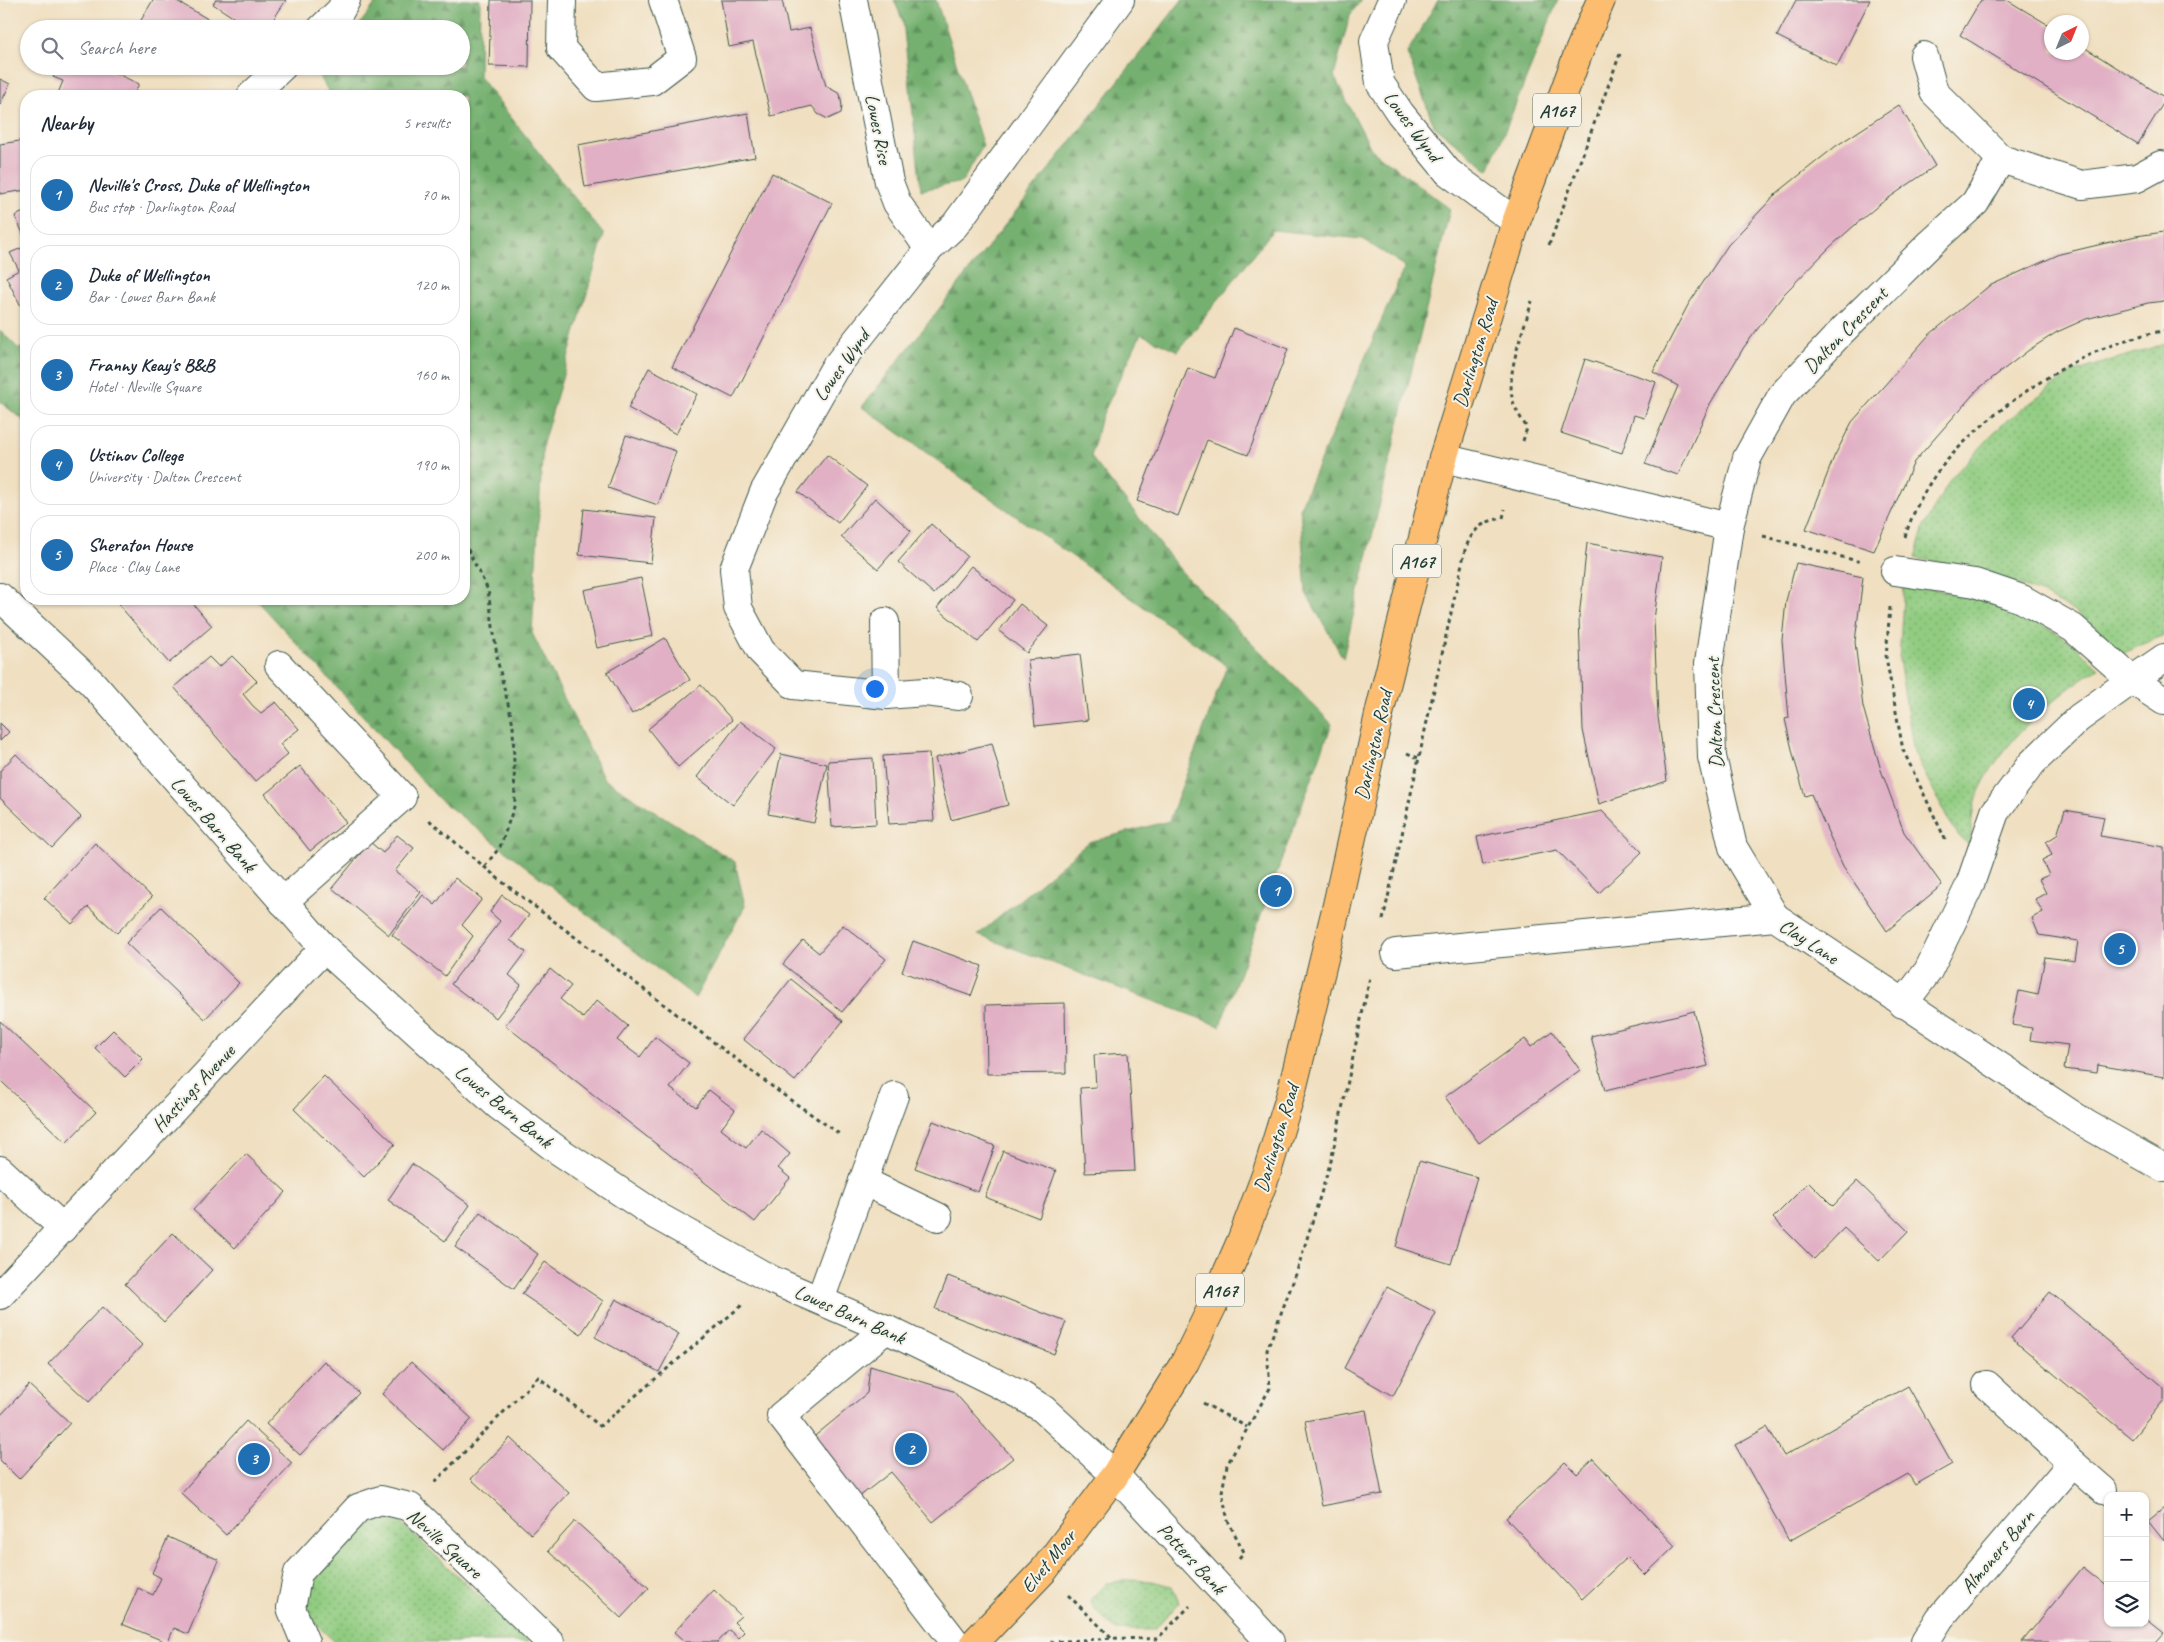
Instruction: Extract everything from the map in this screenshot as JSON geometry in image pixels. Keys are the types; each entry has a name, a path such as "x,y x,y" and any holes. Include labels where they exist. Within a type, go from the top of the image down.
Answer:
{"highway":[{"name":"Darlington Road","path":"1115,1475 1171,1386 1213,1305 1241,1241 1267,1172 1292,1090 1337,905 1380,710 1442,458 1516,222 1578,54 1601,0"},
{"name":"Elvet Moor","path":"975,1642 1044,1570 1115,1475"}],"street":[{"path":"330,20 340,11 346,0"},
{"path":"562,0 561,48 596,87 652,81 682,58 663,0"},
{"name":"Lowes Rise","path":"853,0 889,182 897,203 929,249"},
{"name":"Lowes Wynd","path":"959,696 925,692 886,694 794,685 761,650 738,608 734,569 764,492 834,369 929,249 955,225 1120,0"},
{"name":"Lowes Wynd","path":"1392,0 1374,42 1380,83 1400,113 1448,172 1516,222"},
{"path":"1924,56 1934,92 2001,159 2082,185 2137,178 2161,165"},
{"name":"Dalton Crescent","path":"1775,917 1733,847 1712,757 1709,663 1729,527 1746,458 1782,395 1843,330 1931,243 1975,203 2001,159"},
{"path":"1442,458 1729,527"},
{"path":"1895,572 1975,583 2022,598 2073,628 2132,680 2164,701"},
{"name":"Lowes Barn Bank","path":"0,597 92,683 324,948 499,1106 556,1149 657,1216 772,1280 886,1329 1019,1394 1042,1409 1115,1475"},
{"path":"884,622 886,694"},
{"path":"1903,1004 1928,971 1969,887 1995,812 2032,763 2079,718 2164,658"},
{"path":"279,665 402,797 283,902"},
{"name":"Clay Lane","path":"1396,953 1775,917 1903,1004 2086,1124 2164,1168"},
{"name":"Hastings Avenue","path":"0,1295 324,948"},
{"path":"820,1300 894,1096"},
{"path":"867,1169 938,1217"},
{"path":"0,1170 62,1228"},
{"path":"886,1329 781,1416 956,1642"},
{"path":"1987,1385 2103,1490"},
{"name":"Almoners Barn","path":"1926,1642 1940,1618 2072,1463"},
{"name":"Potters Bank","path":"1115,1475 1270,1642"},
{"name":"Neville Square","path":"305,1642 291,1608 298,1573 358,1508 381,1500 410,1507 550,1642"}],"path":[{"path":"1547,252 1623,46"},
{"path":"1382,923 1465,550 1469,538 1477,527 1490,520 1503,518 1527,428 1514,405 1510,384 1533,297"},
{"path":"1969,887 1903,750 1886,657 1892,584 1910,520 1938,471 1979,428 2016,399 2064,367 2141,334 2164,331"},
{"path":"1729,527 1895,572"},
{"path":"470,554 488,590 498,664 512,724 515,804 500,847 484,867"},
{"path":"402,797 484,867 774,1088 867,1169"},
{"path":"1244,1552 1228,1521 1222,1492 1227,1465 1270,1388 1267,1350 1296,1274 1331,1161 1372,971"},
{"path":"410,1507 538,1378 600,1426 772,1280"},
{"path":"1171,1386 1247,1427"},
{"path":"1044,1570 1112,1638"},
{"path":"1050,1642 1112,1638 1157,1639 1190,1606"}],"green space":[{"path":"378,0 480,0 479,77 604,235 543,443 532,633 604,779 735,862 745,906 695,998 439,799 261,605 470,605 470,90 328,90 319,75 470,75 470,20 363,20"},
{"path":"894,0 936,0 983,146 962,182 921,190 903,21"},
{"path":"1182,0 1361,0 1350,15 1334,76 1371,149 1450,209 1343,658 1306,593 1300,507 1405,266 1362,239 1273,230 1178,351 1141,334 1100,420 1091,457 1181,571 1332,724 1220,1026 978,935 1089,842 1169,821 1227,666 862,407"},
{"path":"1438,0 1558,0 1489,170 1434,126 1407,53"},
{"path":"0,330 20,348 20,417 0,402"},
{"path":"2164,344 2164,635 2122,654 2080,615 2041,593 1972,568 1915,558 1924,526 1951,478 2006,421 2071,373"},
{"path":"1904,584 1970,597 2012,610 2032,619 2070,642 2099,668 2046,707 2013,740 1999,758 1987,776 1976,800 1972,821 1971,847 1959,836 1947,818 1914,752 1899,660"},
{"path":"396,1519 529,1642 335,1642 319,1627 307,1610 310,1578 362,1525"},
{"path":"1131,1580 1152,1581 1172,1586 1179,1603 1154,1630 1116,1630 1095,1610 1090,1600 1106,1583"}],"building":[{"path":"153,0 175,0 209,20 141,20"},
{"path":"216,0 286,0 273,20 237,20 213,4"},
{"path":"491,0 530,0 529,67 489,66"},
{"path":"721,0 782,0 789,32 810,28 826,86 840,94 841,113 828,119 818,114 812,106 771,116 753,42 729,47"},
{"path":"1796,0 1870,0 1837,66 1777,36"},
{"path":"1981,0 2007,0 2044,22 2044,60 2089,60 2089,50 2164,97 2164,102 2138,144 1960,35"},
{"path":"54,75 120,75 139,84 136,90 59,90 63,81 53,77"},
{"path":"0,79 10,84 0,105"},
{"path":"1899,105 1935,166 1880,204 1855,225 1830,247 1784,294 1744,347 1710,404 1678,475 1645,464 1678,386 1653,372 1688,305 1728,245 1777,193 1836,146"},
{"path":"748,113 755,157 585,187 578,145"},
{"path":"20,141 20,191 0,194 0,144"},
{"path":"772,173 832,203 733,398 672,367"},
{"path":"20,214 20,227 15,216"},
{"path":"2164,232 2164,301 2148,303 2086,319 2057,332 2029,350 1978,389 1914,462 1874,551 1806,529 1834,457 1852,422 1929,335 1989,286 2060,254 2136,236"},
{"path":"20,249 20,304 6,277 19,270 10,253"},
{"path":"1234,328 1288,349 1248,455 1207,440 1178,516 1137,501 1188,368 1215,378"},
{"path":"1585,359 1656,382 1644,418 1634,415 1622,453 1561,433"},
{"path":"649,368 697,394 676,434 628,408"},
{"path":"626,435 676,451 658,505 608,488"},
{"path":"827,455 867,486 838,523 798,492"},
{"path":"875,498 911,531 878,569 841,537"},
{"path":"584,509 656,518 651,563 579,555"},
{"path":"931,524 967,556 934,594 898,562"},
{"path":"1587,543 1662,557 1654,620 1658,717 1667,781 1599,804 1583,730 1579,618"},
{"path":"1796,563 1863,577 1855,642 1863,707 1881,770 1904,832 1942,885 1887,931 1843,866 1811,794 1805,796 1794,758 1785,719 1789,718 1782,640 1786,601"},
{"path":"971,566 1013,600 978,642 937,608"},
{"path":"641,578 653,636 597,648 584,590"},
{"path":"1020,604 1048,626 1027,653 999,631"},
{"path":"119,605 194,605 212,626 169,663"},
{"path":"665,638 690,680 632,714 607,672"},
{"path":"1080,654 1088,720 1035,726 1028,660"},
{"path":"232,656 257,681 243,694 253,706 261,713 276,702 299,729 280,744 288,754 255,782 174,687 209,657 219,667"},
{"path":"701,685 732,720 678,767 648,729"},
{"path":"740,721 776,749 733,805 697,777"},
{"path":"0,723 9,732 0,741"},
{"path":"992,743 1008,805 951,820 935,758"},
{"path":"929,753 934,821 889,824 883,756"},
{"path":"16,754 81,817 52,848 0,798 0,771"},
{"path":"781,754 827,764 814,823 768,814"},
{"path":"873,758 876,824 832,827 828,761"},
{"path":"300,766 346,822 310,851 265,794"},
{"path":"2065,810 2104,817 2100,836 2164,847 2164,1077 2098,1065 2097,1073 2064,1069 2068,1045 2030,1040 2032,1028 2012,1025 2019,991 2038,995 2045,957 2075,961 2078,941 2039,935 2032,918 2043,912 2035,899 2046,893 2039,879 2049,875 2042,860 2052,855 2046,842 2057,835"},
{"path":"1602,811 1642,852 1599,893 1557,850 1483,865 1477,837"},
{"path":"397,835 414,848 395,871 421,892 389,935 332,888 370,842 383,853"},
{"path":"95,843 152,897 117,933 88,907 72,924 44,898"},
{"path":"455,878 482,899 462,925 473,936 445,976 392,935 423,895 435,905"},
{"path":"502,895 529,915 510,940 526,952 509,975 521,985 496,1018 451,984 500,921 490,912"},
{"path":"161,907 239,983 205,1019 126,943"},
{"path":"843,925 886,959 842,1012 783,964 803,940 819,953"},
{"path":"913,941 982,966 971,996 902,972"},
{"path":"550,969 571,986 560,999 583,1018 597,1000 628,1026 617,1040 640,1057 655,1037 689,1063 670,1088 696,1107 709,1090 735,1110 721,1129 735,1140 746,1148 761,1129 790,1154 778,1168 790,1178 755,1222 505,1025"},
{"path":"791,979 843,1021 795,1081 743,1039"},
{"path":"1065,1003 1066,1073 987,1074 986,1005"},
{"path":"1694,1011 1708,1066 1605,1091 1591,1036"},
{"path":"0,1021 96,1112 66,1143 0,1080"},
{"path":"113,1030 143,1059 125,1077 95,1048"},
{"path":"1552,1031 1580,1070 1479,1143 1445,1097 1525,1039 1531,1047"},
{"path":"1128,1053 1135,1171 1085,1173 1080,1088 1096,1087 1094,1055"},
{"path":"324,1076 395,1144 364,1177 294,1109"},
{"path":"933,1121 995,1146 978,1192 915,1168"},
{"path":"1003,1151 1056,1171 1039,1218 985,1197"},
{"path":"246,1154 286,1192 235,1248 193,1210"},
{"path":"1419,1161 1477,1177 1451,1264 1396,1247"},
{"path":"412,1164 470,1205 445,1241 388,1200"},
{"path":"1857,1181 1908,1231 1879,1261 1844,1228 1814,1259 1773,1218 1809,1182 1833,1206"},
{"path":"480,1212 538,1254 514,1289 455,1247"},
{"path":"173,1233 212,1270 164,1322 125,1284"},
{"path":"545,1262 603,1301 581,1334 522,1294"},
{"path":"948,1276 1066,1322 1054,1354 935,1309"},
{"path":"1387,1287 1436,1313 1393,1396 1344,1368"},
{"path":"2050,1292 2164,1388 2164,1400 2132,1439 2011,1338"},
{"path":"616,1299 679,1334 659,1372 595,1337"},
{"path":"102,1307 142,1345 89,1402 48,1364"},
{"path":"324,1361 359,1393 300,1455 266,1424"},
{"path":"411,1362 472,1419 443,1450 382,1394"},
{"path":"870,1366 953,1391 1013,1458 933,1522 891,1472 859,1497 810,1440 867,1393"},
{"path":"29,1385 70,1423 19,1479 0,1460 0,1416"},
{"path":"1908,1386 1952,1464 1915,1485 1908,1474 1789,1541 1735,1445 1767,1427 1784,1456"},
{"path":"1366,1410 1382,1494 1322,1506 1305,1421"},
{"path":"246,1421 292,1463 226,1535 181,1493"},
{"path":"510,1438 569,1493 531,1534 471,1479"},
{"path":"1593,1459 1675,1546 1645,1575 1627,1557 1582,1599 1506,1518 1565,1462 1577,1474"},
{"path":"2164,1508 2164,1541 2149,1522"},
{"path":"575,1521 649,1588 621,1618 548,1551"},
{"path":"168,1537 219,1560 188,1634 174,1628 168,1642 166,1642 122,1624 138,1588 153,1595 161,1578 152,1573"},
{"path":"2083,1567 2104,1584 2104,1627 2149,1627 2149,1621 2164,1633 2156,1642 2022,1642"},
{"path":"714,1590 741,1616 734,1622 744,1632 738,1638 729,1630 718,1642 685,1642 674,1632"}],"place":[{"name":"Ustinov College","path":"2029,704"},
{"name":"Neville's Cross, Duke of Wellington","path":"1276,891"},
{"name":"Sheraton House","path":"2120,949"},
{"name":"Duke of Wellington","path":"911,1449"},
{"name":"Franny Keay's B&B","path":"254,1459"}]}
